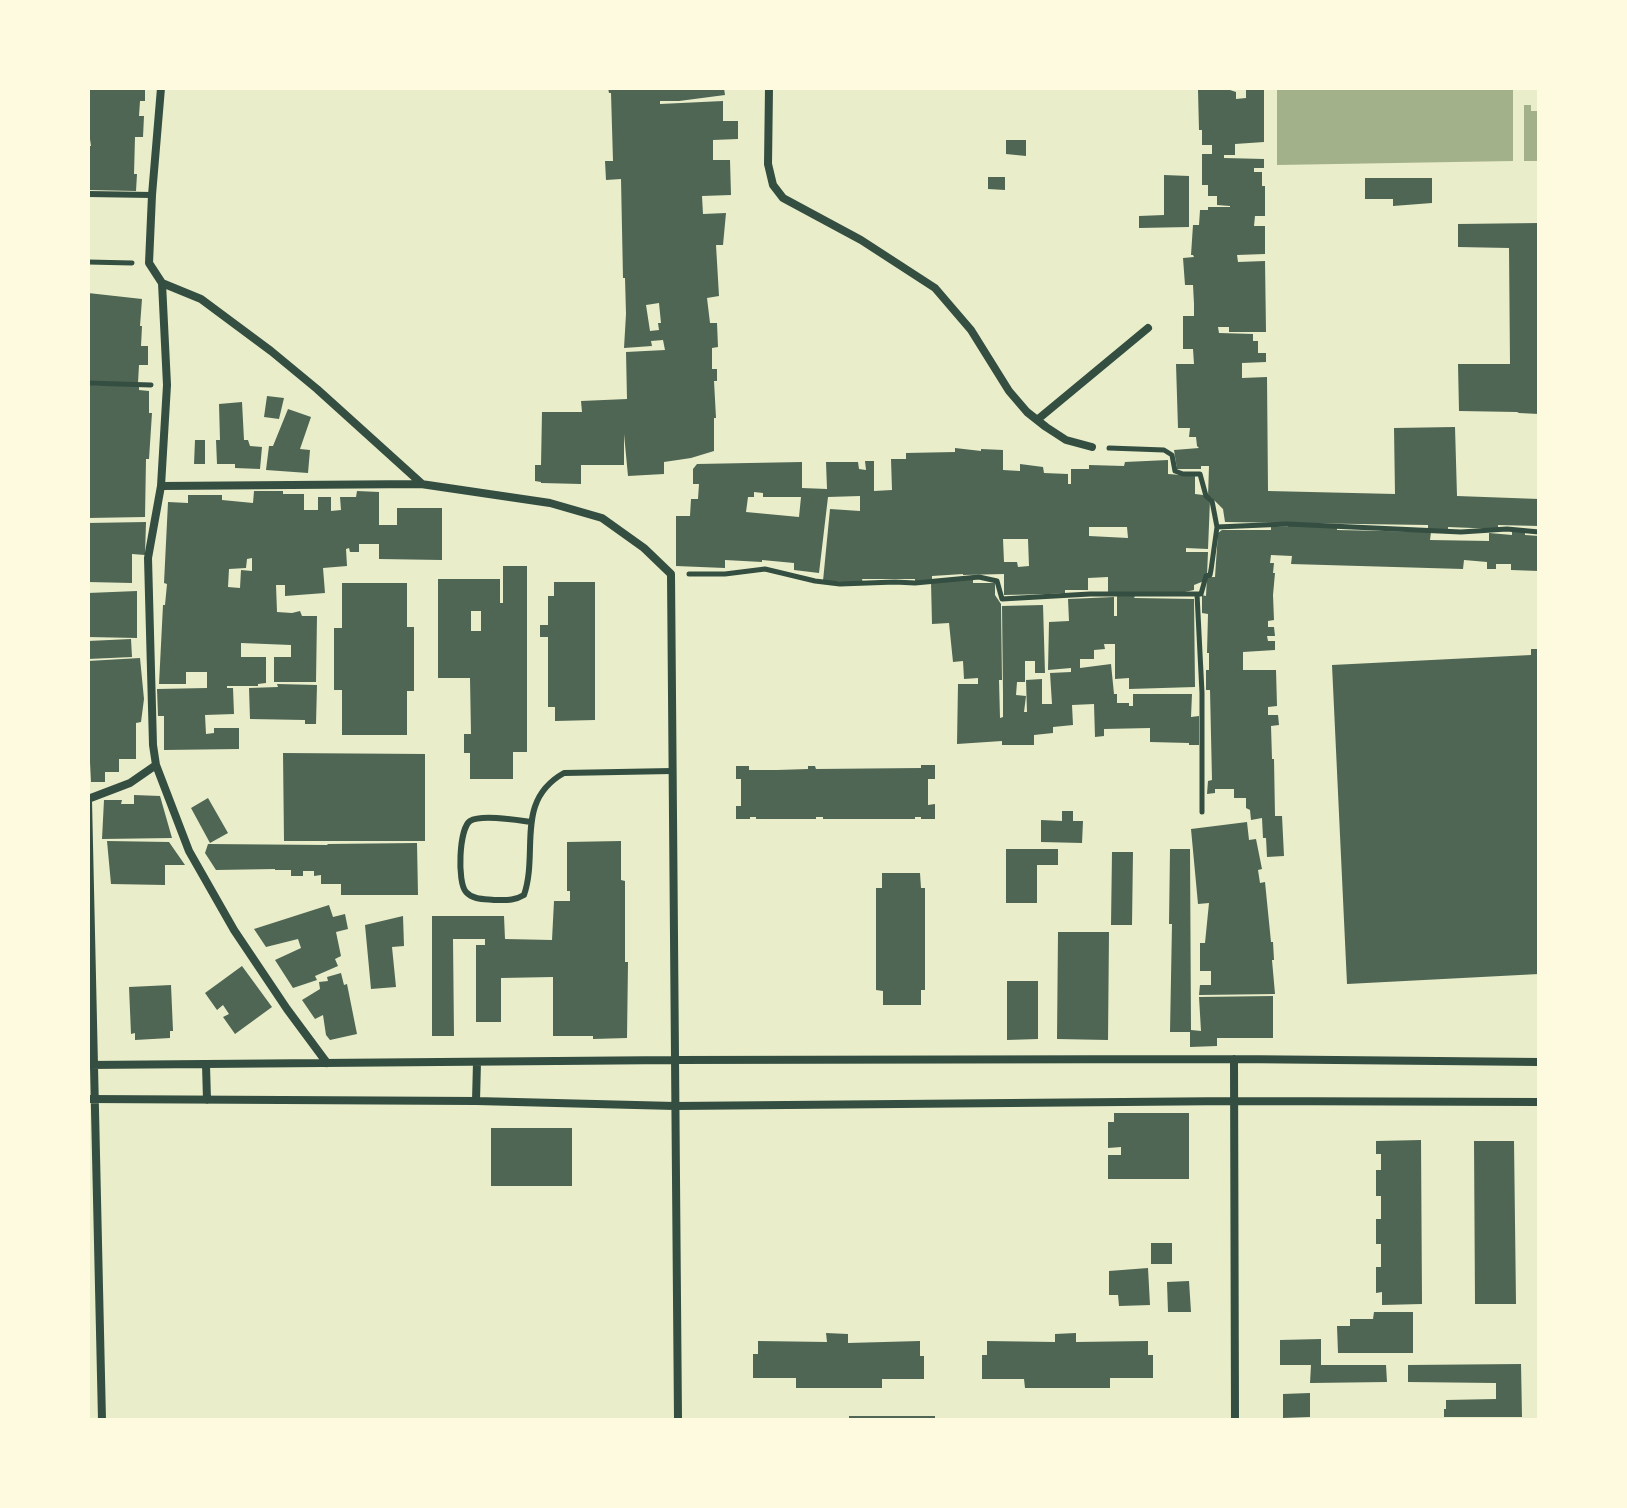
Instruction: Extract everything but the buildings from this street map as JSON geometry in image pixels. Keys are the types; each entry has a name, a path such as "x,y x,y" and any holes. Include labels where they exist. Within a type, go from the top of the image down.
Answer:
{"street":[{"path":"161,88 149,263 162,283 167,385 161,486 148,558 152,731 156,765 189,851 226,917 327,1063"},
{"path":"769,88 768,164 773,185 783,198 861,240 935,288 971,330 1009,391 1027,412 1066,440 1092,447"},
{"path":"162,283 201,299 271,351 421,484"},
{"path":"1037,420 1148,328"},
{"path":"161,486 421,484 550,503 602,518 644,548 671,574 678,1420"},
{"path":"102,1420 91,1065 88,800 130,783 156,765"},
{"path":"1234,1059 1235,1420"},
{"path":"91,1065 674,1060 1539,1062"},
{"path":"476,1101 477,1062"},
{"path":"206,1065 207,1100"},
{"path":"92,1099 476,1101 675,1106 1235,1101 1539,1102"}],"lane":[{"path":"88,194 152,195"},
{"path":"531,822 480,818 469,822 462,833 461,884 466,893 479,899 515,900 524,895 529,880 532,813 552,780 564,773 672,771"}],"path":[{"path":"88,262 149,263"},
{"path":"88,383 167,385"},
{"path":"671,574 725,574 765,569 840,584 915,583 979,577 997,581 1002,599 1090,594 1201,594 1206,576 1210,575 1217,527 1212,501 1206,496 1200,474 1175,471 1172,455 1164,450 1092,447"},
{"path":"1217,527 1287,524 1461,532 1507,529 1539,532"},
{"path":"1197,594 1202,693 1202,812"}],"shaded area":[{"path":"1277,88 1513,88 1513,161 1277,165"},
{"path":"1524,105 1531,105 1531,111 1539,111 1539,161 1524,161"}]}
